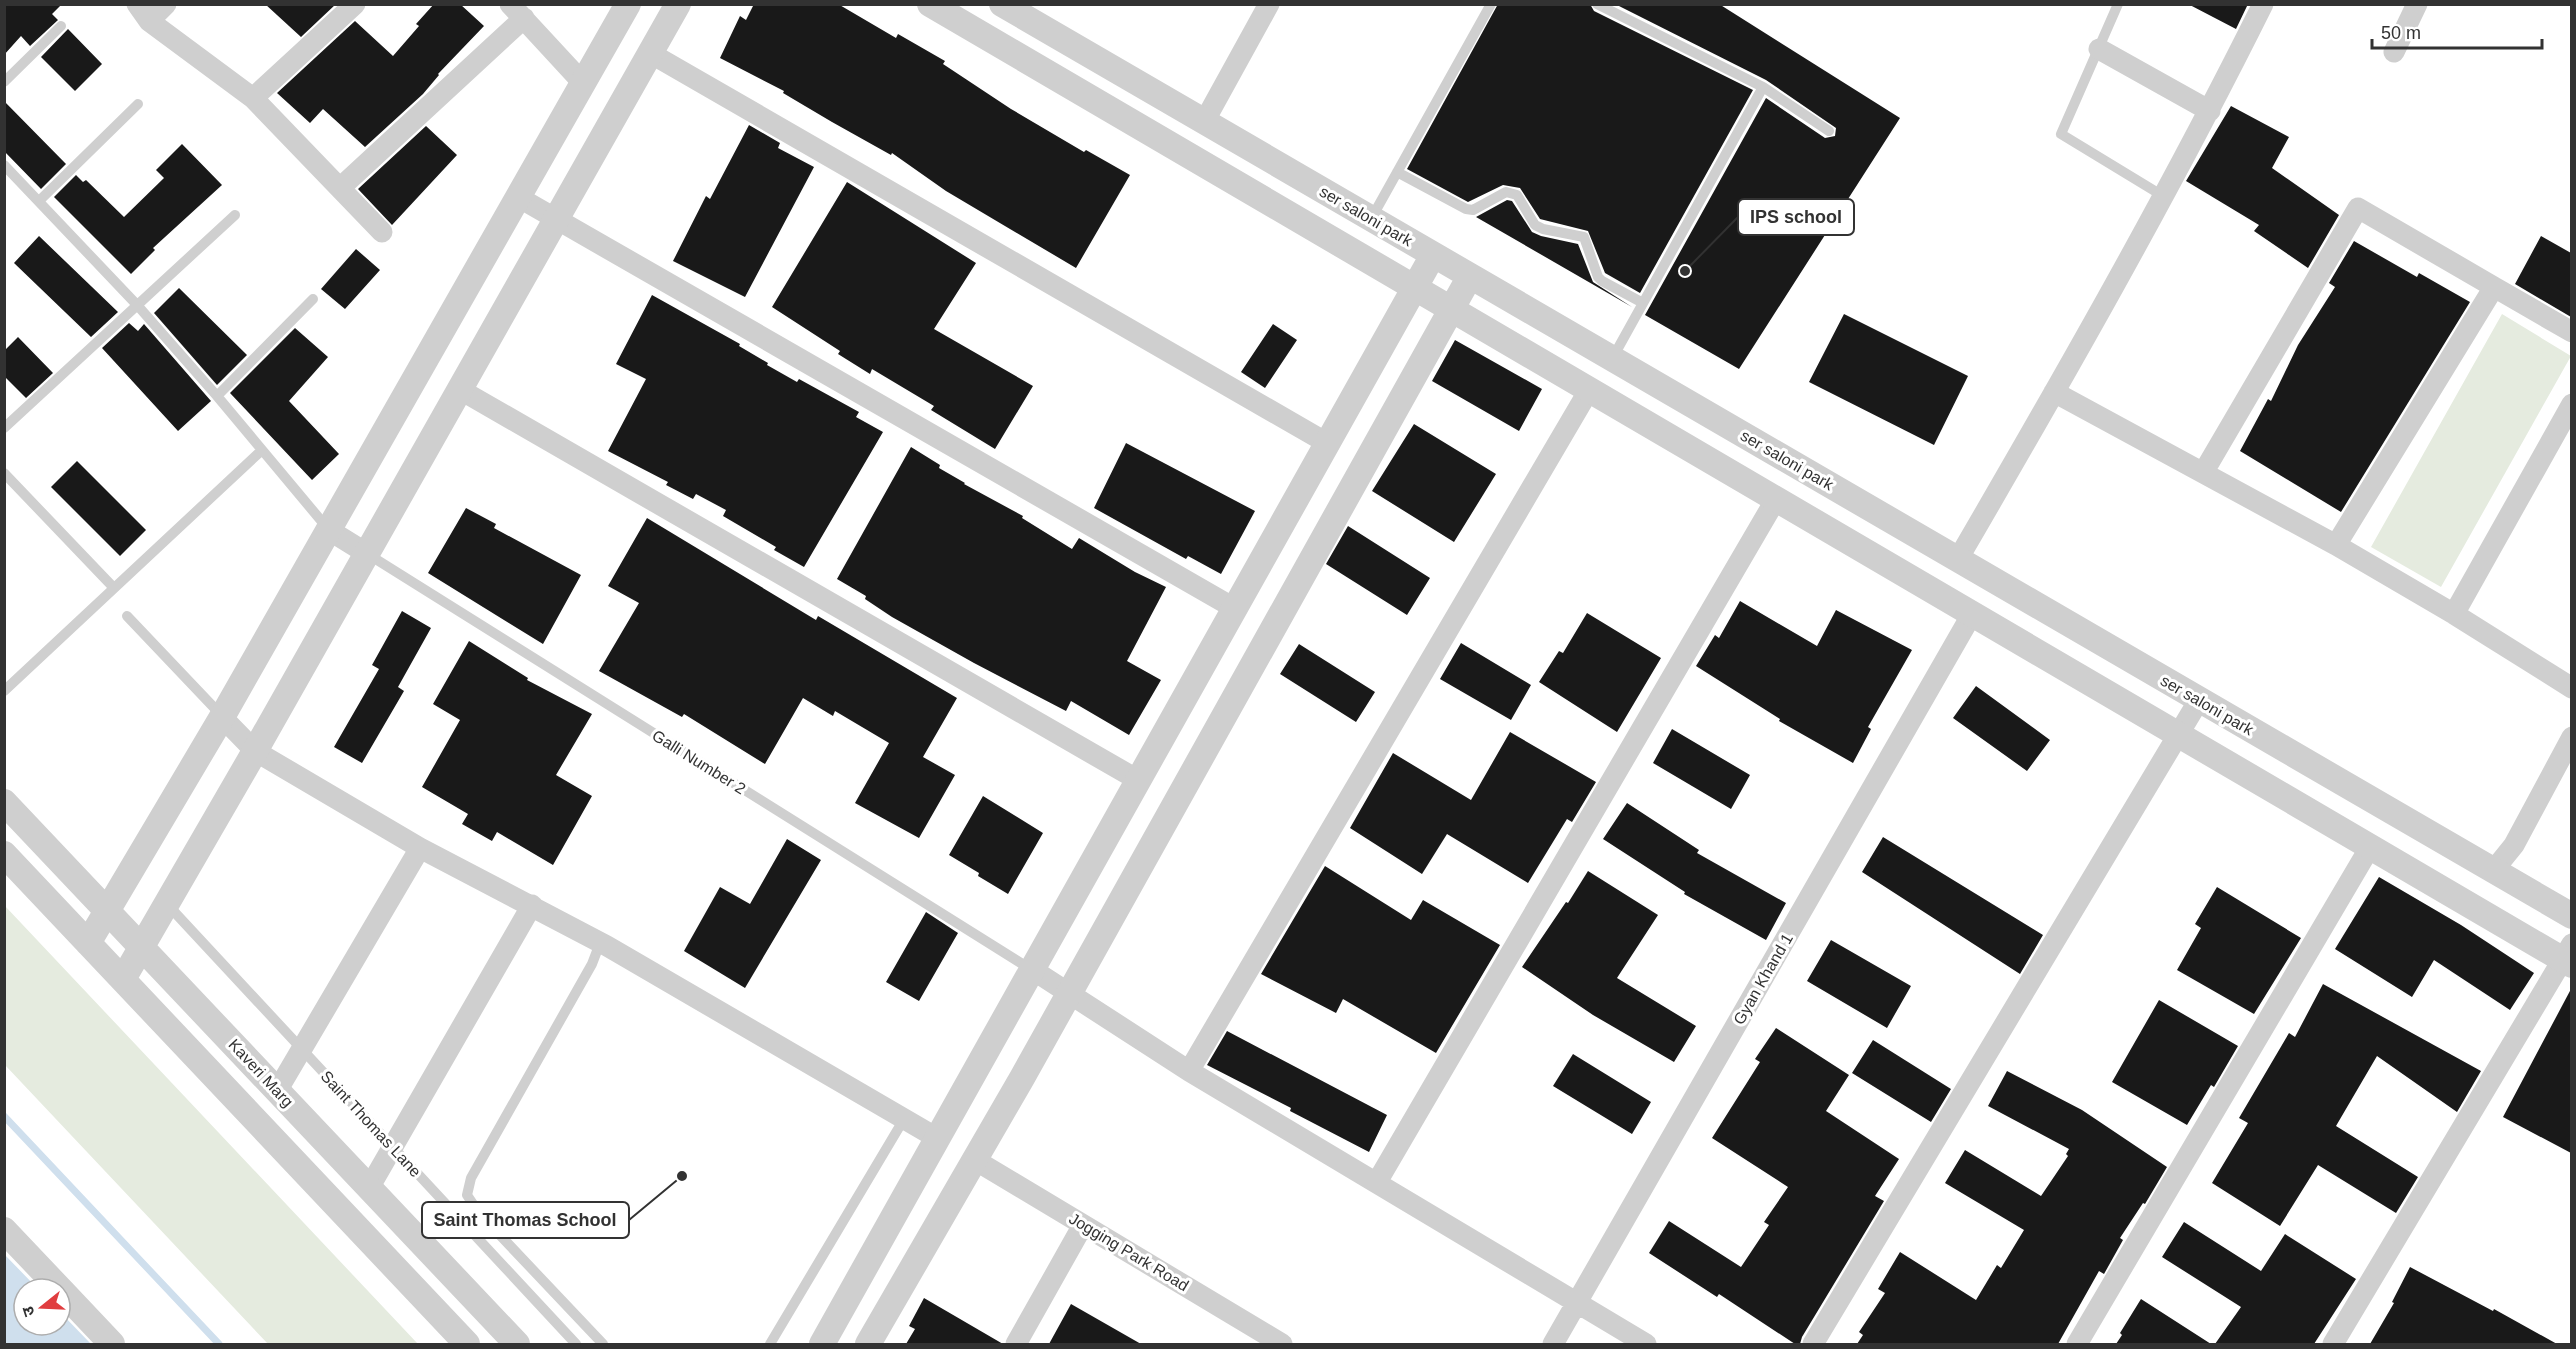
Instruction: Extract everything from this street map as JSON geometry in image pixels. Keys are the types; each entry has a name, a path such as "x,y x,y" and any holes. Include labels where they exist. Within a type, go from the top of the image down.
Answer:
{"street":[{"path":"143,13 166,4"},
{"path":"253,98 355,4"},
{"path":"88,943 222,717 628,4"},
{"path":"123,979 255,752 678,4"},
{"path":"930,4 2370,847 2568,956 2333,1344"},
{"name":"ser saloni park","path":"1002,4 2571,916"},
{"path":"1204,122 1269,4"},
{"path":"1958,559 2210,111 2263,4"},
{"path":"2394,52 2417,4"},
{"path":"340,188 517,11 583,83"},
{"path":"143,13 253,98 382,232"},
{"path":"2099,49 2210,111"},
{"path":"650,54 1327,443"},
{"path":"518,197 1234,608"},
{"path":"2203,473 2358,208 2571,332"},
{"path":"822,1344 1433,255"},
{"path":"868,1344 975,1160 1470,276"},
{"path":"2336,545 2494,287"},
{"path":"459,389 1138,780"},
{"path":"1189,1071 1589,390"},
{"path":"2054,392 2336,545 2454,614 2571,688"},
{"path":"2454,614 2571,404"},
{"path":"1377,1182 1776,499"},
{"path":"329,530 366,553"},
{"name":"Gyan Khand 1","path":"1553,1344 1972,614"},
{"path":"1813,1344 2199,700"},
{"path":"222,717 255,752 420,848 532,905 600,943 937,1138"},
{"path":"2493,871 2514,845 2571,737"},
{"name":"Kaveri Marg","path":"4,802 517,1344"},
{"path":"2077,1344 2370,847"},
{"path":"278,1091 420,848"},
{"path":"4,854 466,1344"},
{"path":"369,1188 532,905"},
{"path":"1033,970 1067,995 1189,1071 1646,1344"},
{"name":"Jogging Park Road","path":"975,1160 1277,1343"},
{"path":"1016,1344 1083,1225"},
{"path":"4,1230 49,1277"},
{"path":"72,1302 112,1344"}],"lane":[{"path":"1371,219 1491,4"},
{"path":"1597,4 1763,87 1828,131"},
{"path":"2118,4 2061,134 2163,196"},
{"path":"4,82 61,26"},
{"path":"1612,359 1763,87"},
{"path":"39,201 138,104"},
{"path":"4,165 138,306 329,530"},
{"path":"1397,172 1466,209 1473,210 1506,192 1517,195 1535,225 1543,229 1584,237 1598,277 1643,303"},
{"path":"4,428 235,215"},
{"path":"217,396 313,299"},
{"path":"4,691 262,450"},
{"path":"4,473 114,588"},
{"name":"Galli Number 2","path":"366,553 1033,970"},
{"path":"127,616 222,717"},
{"name":"Saint Thomas Lane","path":"166,902 576,1344"},
{"path":"600,943 592,964 471,1178 467,1195 479,1213 603,1344"},
{"path":"770,1344 904,1119"},
{"path":"460,1220 473,1203"}],"shaded area":[{"path":"2502,314 2571,356 2441,587 2371,547"},
{"path":"4,906 418,1344 268,1344 5,1065"}],"water":[{"path":"4,1254 26,1277 12,1277 12,1337 72,1337 72,1324 91,1344 5,1344"}],"building":[{"path":"4,4 62,4 52,14 58,20 30,46 21,36 4,55"},
{"path":"265,4 336,4 301,37"},
{"path":"434,4 460,4 484,26 438,74 423,94 365,147 323,109 310,123 277,93 355,21 393,56 419,26 416,24"},
{"path":"754,4 838,4 896,38 898,34 945,61 943,64 1011,109 1084,152 1086,150 1130,175 1076,268 946,191 892,153 891,155 783,93 784,91 720,58 740,16 746,20"},
{"path":"1498,4 1590,4 1594,11 1753,90 1640,293 1605,273 1588,231 1540,219 1520,188 1503,185 1468,202 1407,169"},
{"path":"1615,4 1719,4 1900,118 1739,369 1645,315 1766,98 1825,138 1835,136 1836,128 1766,80"},
{"path":"2188,4 2248,4 2236,29"},
{"path":"68,29 102,64 75,91 41,57"},
{"path":"4,101 66,164 41,189 4,151"},
{"path":"2231,106 2289,137 2272,168 2339,215 2308,268 2254,231 2259,225 2186,181"},
{"path":"749,125 780,143 778,148 814,167 745,297 673,261 706,196 710,199"},
{"path":"426,126 457,155 392,225 358,189"},
{"path":"182,144 222,185 153,248 155,250 131,274 54,197 76,175 83,182 86,180 124,217 164,178 156,170"},
{"path":"847,182 976,263 934,329 1033,386 995,449 931,410 934,406 872,369 870,374 838,354 840,351 772,307"},
{"path":"1507,200 1512,201 1532,232 1578,244 1593,282 1632,307 1476,217"},
{"path":"39,236 118,312 91,337 14,263"},
{"path":"2541,236 2571,253 2571,317 2515,284"},
{"path":"2354,241 2417,277 2419,273 2470,302 2341,512 2240,451 2268,399 2271,401 2298,345 2335,287 2329,283"},
{"path":"356,249 380,270 345,309 321,289"},
{"path":"179,288 247,355 217,385 154,313"},
{"path":"652,295 740,344 739,346 768,363 767,365 797,382 799,379 859,412 856,417 883,432 804,567 774,550 776,547 723,516 726,510 696,494 693,499 666,485 668,482 608,451 646,379 616,364"},
{"path":"1844,314 1968,376 1934,445 1809,382"},
{"path":"129,323 138,331 144,324 211,401 178,431 102,348"},
{"path":"1273,324 1297,340 1265,388 1241,372"},
{"path":"295,328 328,357 289,401 339,454 312,480 230,393"},
{"path":"18,337 53,373 26,398 4,376 4,351"},
{"path":"1455,340 1542,389 1519,431 1432,381"},
{"path":"1414,424 1496,474 1454,542 1372,491"},
{"path":"1126,443 1255,511 1221,574 1188,556 1186,559 1094,508"},
{"path":"911,447 940,465 939,468 964,484 1023,516 1022,518 1072,549 1079,538 1135,572 1166,587 1127,661 1161,680 1129,735 1071,701 1066,711 974,663 892,617 865,599 866,596 837,579"},
{"path":"77,461 146,530 120,556 51,487"},
{"path":"466,508 496,524 494,528 581,575 543,644 428,573"},
{"path":"647,518 816,620 818,616 957,698 923,757 955,775 919,838 855,803 889,743 835,711 833,716 803,698 765,764 684,714 682,717 599,671 639,603 608,586"},
{"path":"1348,526 1430,578 1407,615 1326,564"},
{"path":"1740,601 1817,646 1836,610 1912,650 1868,727 1871,729 1853,763 1779,721 1780,719 1696,666 1715,635 1719,638"},
{"path":"402,611 431,628 398,687 404,691 362,763 334,747 379,669 372,665"},
{"path":"1587,613 1661,658 1617,732 1539,682 1559,651 1563,653"},
{"path":"469,641 528,678 527,680 592,714 556,775 592,796 553,865 497,832 492,841 462,824 468,814 422,787 460,720 433,704"},
{"path":"1461,643 1531,685 1511,720 1440,679"},
{"path":"1299,644 1375,692 1356,722 1280,674"},
{"path":"1976,686 2050,740 2027,771 1953,718"},
{"path":"1672,729 1750,775 1731,809 1653,763"},
{"path":"1510,732 1596,782 1572,822 1567,819 1528,883 1447,834 1422,874 1350,828 1393,753 1471,800"},
{"path":"983,796 1043,833 1008,894 949,855"},
{"path":"1627,803 1699,850 1697,853 1786,903 1766,940 1684,894 1685,892 1603,839"},
{"path":"1883,837 2043,935 2020,974 1862,872"},
{"path":"787,839 821,860 745,988 684,951 720,887 750,904"},
{"path":"1325,866 1411,920 1423,900 1500,945 1436,1053 1343,999 1336,1013 1261,974"},
{"path":"1588,871 1658,915 1617,978 1696,1026 1674,1062 1593,1015 1522,967"},
{"path":"2379,877 2461,925 2534,973 2510,1010 2434,960 2412,997 2335,949"},
{"path":"2217,887 2301,938 2254,1014 2177,970 2201,928 2195,924"},
{"path":"926,912 958,933 919,1001 886,982"},
{"path":"1831,940 1911,986 1887,1028 1807,981"},
{"path":"2323,984 2481,1071 2457,1112 2377,1056 2336,1126 2418,1177 2396,1213 2318,1165 2280,1226 2212,1183 2248,1123 2239,1118 2289,1033 2295,1037"},
{"path":"2571,989 2571,1153 2503,1117"},
{"path":"2159,1000 2238,1046 2214,1087 2211,1085 2187,1125 2112,1082"},
{"path":"1776,1028 1849,1075 1826,1111 1899,1159 1875,1196 1884,1201 1802,1337 1800,1344 1795,1344 1719,1294 1717,1297 1649,1253 1669,1221 1741,1267 1769,1225 1764,1222 1788,1187 1712,1138 1760,1062 1755,1059"},
{"path":"1227,1031 1387,1115 1369,1152 1290,1111 1291,1108 1207,1065"},
{"path":"1873,1040 1951,1089 1931,1122 1852,1073"},
{"path":"1573,1054 1651,1102 1632,1134 1553,1086"},
{"path":"2007,1071 2082,1110 2167,1167 2145,1204 2143,1203 2120,1238 2123,1240 2104,1274 2099,1271 2058,1344 1857,1344 1863,1335 1859,1332 1885,1293 1878,1289 1900,1252 1976,1300 1997,1265 2001,1268 2024,1230 1945,1183 1965,1150 2041,1196 2068,1156 2066,1154 2069,1149 1988,1106"},
{"path":"2184,1222 2261,1271 2285,1234 2356,1279 2314,1344 2215,1344 2241,1307 2162,1257"},
{"path":"2410,1267 2557,1344 2370,1344 2394,1303 2392,1302"},
{"path":"924,1298 1003,1344 906,1344 915,1329 909,1326"},
{"path":"2141,1299 2211,1344 2116,1344 2122,1335 2120,1333"},
{"path":"1071,1304 1141,1344 1049,1344"}],"waterway":[{"path":"4,1116 219,1344"}],"place":[{"name":"IPS school","path":"1685,271"},
{"name":"Saint Thomas School","path":"682,1176"}]}
